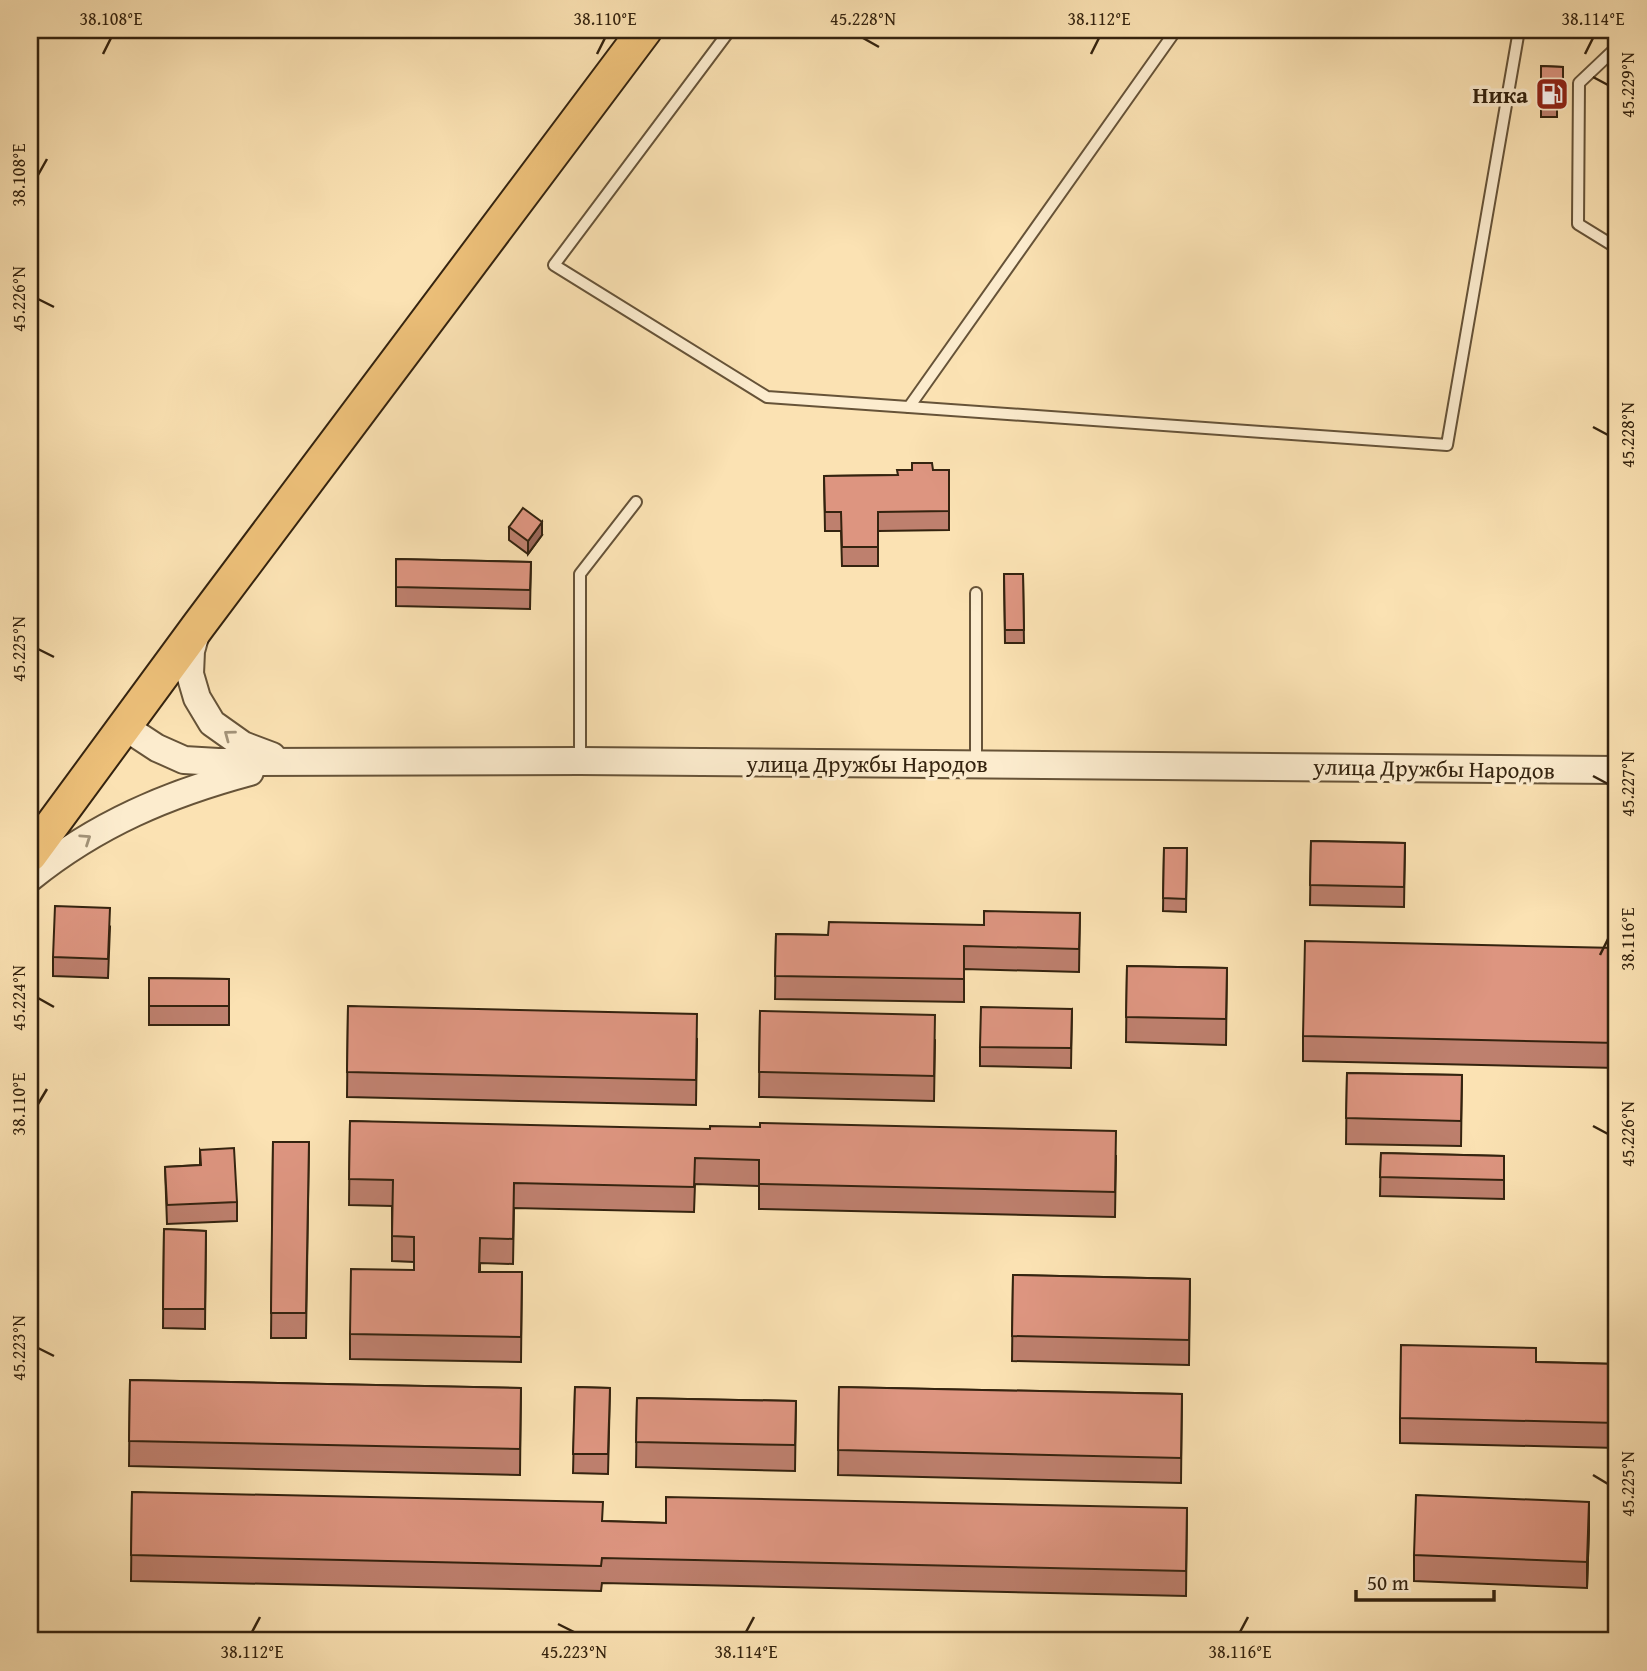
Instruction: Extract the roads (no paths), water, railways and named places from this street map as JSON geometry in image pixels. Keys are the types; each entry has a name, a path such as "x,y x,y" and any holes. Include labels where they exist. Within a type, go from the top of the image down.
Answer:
{"main road":[{"path":"30,855 645,30"}],"street":[{"path":"199,625 191,651 190,674 197,698 212,723 243,746 291,762"},
{"name":"улица Дружбы Народов","path":"125,727 157,748 184,760 218,762 976,763 1617,770"},
{"path":"30,878 100,829 150,805 216,781 291,762"}],"lane":[{"path":"730,30 554,265 767,397 1447,445 1519,30"},
{"path":"909,407 1175,30"},
{"path":"1617,47 1579,83 1578,212 1578,224 1617,248"},
{"path":"580,761 580,574 636,502"},
{"path":"976,593 976,763"}],"place":[{"name":"Ника","path":"1552,94"}]}
